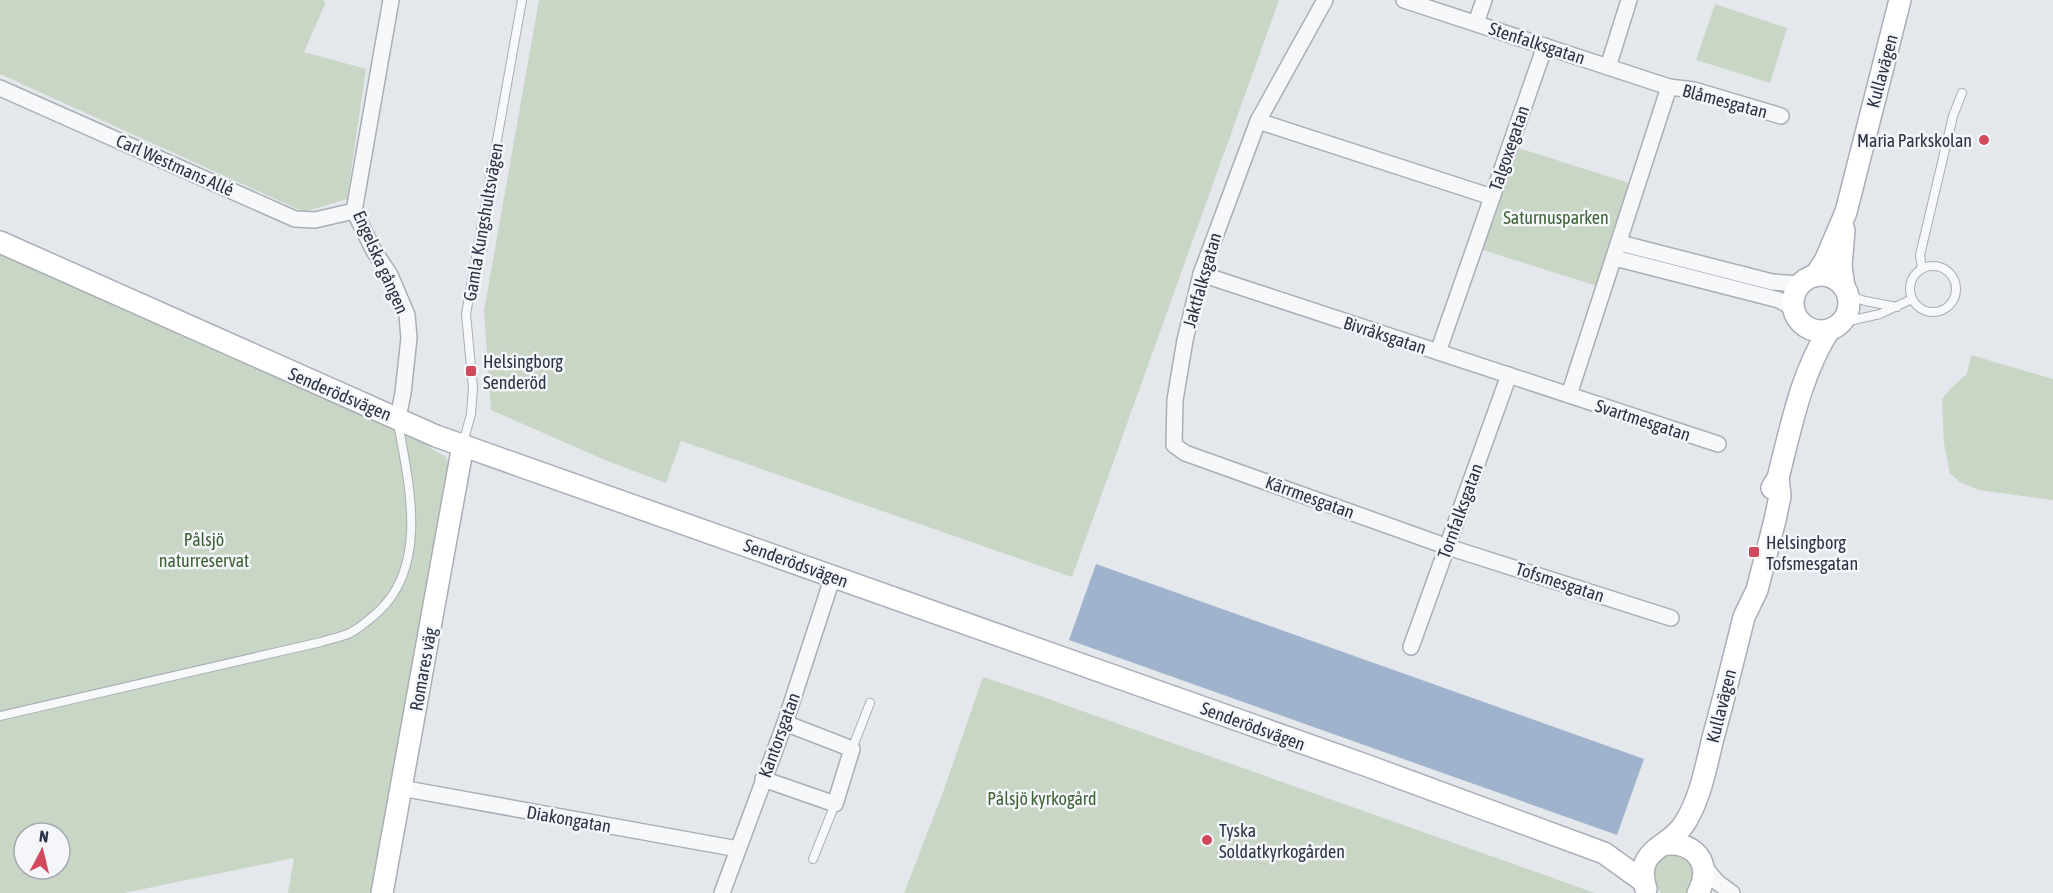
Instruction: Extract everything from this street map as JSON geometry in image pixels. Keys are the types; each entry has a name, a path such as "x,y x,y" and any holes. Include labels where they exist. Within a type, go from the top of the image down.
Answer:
{"street":[{"name":"Engelska gången","path":"391,0 354,211 390,275 407,315 409,338 398,418"},
{"name":"Jaktfalksgatan","path":"1174,446 1175,400 1201,274 1257,121 1324,0"},
{"name":"Stenfalksgatan","path":"1404,0 1669,87"},
{"path":"1476,24 1484,0"},
{"path":"1608,67 1629,0"},
{"name":"Kullavägen","path":"1698,893 1703,884 1696,825 1698,795 1744,617 1757,590 1775,520 1780,496 1778,478 1798,397 1804,342 1794,295 1825,261 1846,212 1900,0"},
{"name":"Talgoxegatan","path":"1438,352 1545,46"},
{"path":"1569,395 1669,87"},
{"name":"Blåmesgatan","path":"1669,87 1694,90 1781,116"},
{"name":"Carl Westmans Allé","path":"0,88 295,219 315,220 354,211"},
{"path":"1257,121 1492,197"},
{"name":"Kullavägen","path":"1798,397 1819,346 1848,310 1841,266 1846,212"},
{"name":"Senderödsvägen","path":"0,242 436,436 1368,766 1604,853 1646,889"},
{"path":"1620,243 1772,282 1832,277 1846,291"},
{"path":"1615,258 1779,300 1814,330 1835,326"},
{"name":"Bivråksgatan","path":"1201,274 1569,395"},
{"name":"Tornfalksgatan","path":"1411,647 1509,375"},
{"name":"Svartmesgatan","path":"1569,395 1718,444"},
{"name":"Romares väg","path":"382,893 463,445"},
{"name":"Kärrmesgatan","path":"1174,446 1185,453 1448,547"},
{"name":"Tofsmesgatan","path":"1448,547 1671,618"},
{"name":"Kantorsgatan","path":"722,893 785,723 833,576"},
{"path":"763,779 835,804 852,749 785,723"},
{"name":"Diakongatan","path":"401,789 738,849"},
{"name":"Kullavägen","path":"1646,889 1644,865 1657,848 1671,841 1681,830 1698,795"},
{"path":"1657,848 1681,844 1700,859 1717,882 1732,893"},
{"name":"Senderödsvägen","path":"1604,853 1657,848"}],"lane":[{"name":"Gamla Kungshultsvägen","path":"463,445 471,414 473,388 466,314 522,0"},
{"path":"1922,268 1920,255 1922,243 1953,116 1962,93"},
{"path":"1938,266 1951,275 1956,291 1953,299 1942,310 1933,312 1925,310 1917,306 1912,299 1910,282 1922,268 1938,266"},
{"path":"1846,291 1865,301 1899,307"},
{"path":"1835,326 1880,315 1912,299"},
{"path":"0,716 321,642 349,634 368,621 386,604 400,585 411,543 410,503 398,418"},
{"path":"852,749 870,703"},
{"path":"813,859 835,804"}],"green space":[{"path":"0,0 324,0 325,4 304,52 366,69 347,199 304,212 0,74"},
{"path":"539,0 1279,0 1072,577 681,441 666,483 605,460 491,410 484,311"},
{"path":"1715,4 1787,28 1770,83 1696,60"},
{"name":"Saturnusparken","path":"1515,147 1629,183 1597,286 1483,250"},
{"name":"Pålsjö naturreservat","path":"0,231 434,428 430,448 445,456 450,465 374,893 288,893 294,858 124,893 0,893"},
{"path":"1971,355 2053,379 2053,500 1979,490 1960,482 1950,474 1944,444 1942,399 1967,374"},
{"name":"Pålsjö kyrkogård","path":"983,677 1595,893 904,893 942,795"},
{"path":"1673,850 1695,864 1691,890 1686,893 1661,893 1652,883 1653,865 1661,856"}],"water":[{"path":"1096,564 1644,759 1617,835 1069,640"}],"place":[{"name":"Maria Parkskolan","path":"1984,140"},
{"name":"Helsingborg Senderöd","path":"471,371"},
{"name":"Helsingborg Tofsmesgatan","path":"1754,552"},
{"name":"Tyska Soldatkyrkogården","path":"1207,840"}]}
